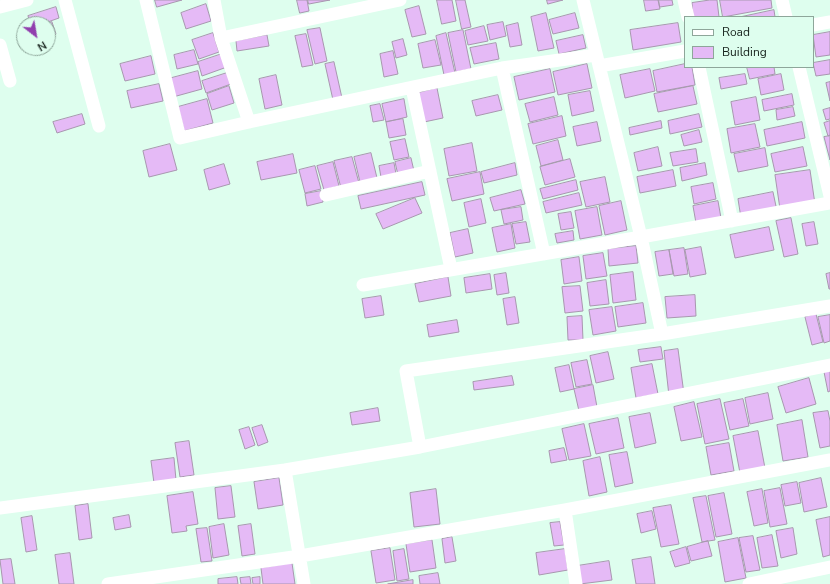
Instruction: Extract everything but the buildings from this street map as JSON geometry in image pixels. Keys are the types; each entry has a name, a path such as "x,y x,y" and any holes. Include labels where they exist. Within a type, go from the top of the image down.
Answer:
{"street":[{"path":"0,6 27,0"},
{"path":"65,0 99,126"},
{"path":"146,0 180,138 502,68 598,61 684,51"},
{"path":"214,0 221,38 249,122"},
{"path":"221,38 400,0"},
{"path":"583,0 641,237 662,334"},
{"path":"684,0 688,16"},
{"path":"782,0 786,16"},
{"path":"814,25 830,22"},
{"path":"0,45 10,81"},
{"path":"502,68 544,254"},
{"path":"700,68 732,221"},
{"path":"798,68 830,196"},
{"path":"412,88 451,269"},
{"path":"326,196 430,171"},
{"path":"362,284 544,254 830,203"},
{"path":"420,447 406,371 662,334 830,306"},
{"path":"0,508 285,470 420,447 830,365"},
{"path":"108,584 300,556 565,510 830,460"},
{"path":"285,470 304,584"},
{"path":"565,510 576,584"},
{"path":"749,584 830,567"}]}
